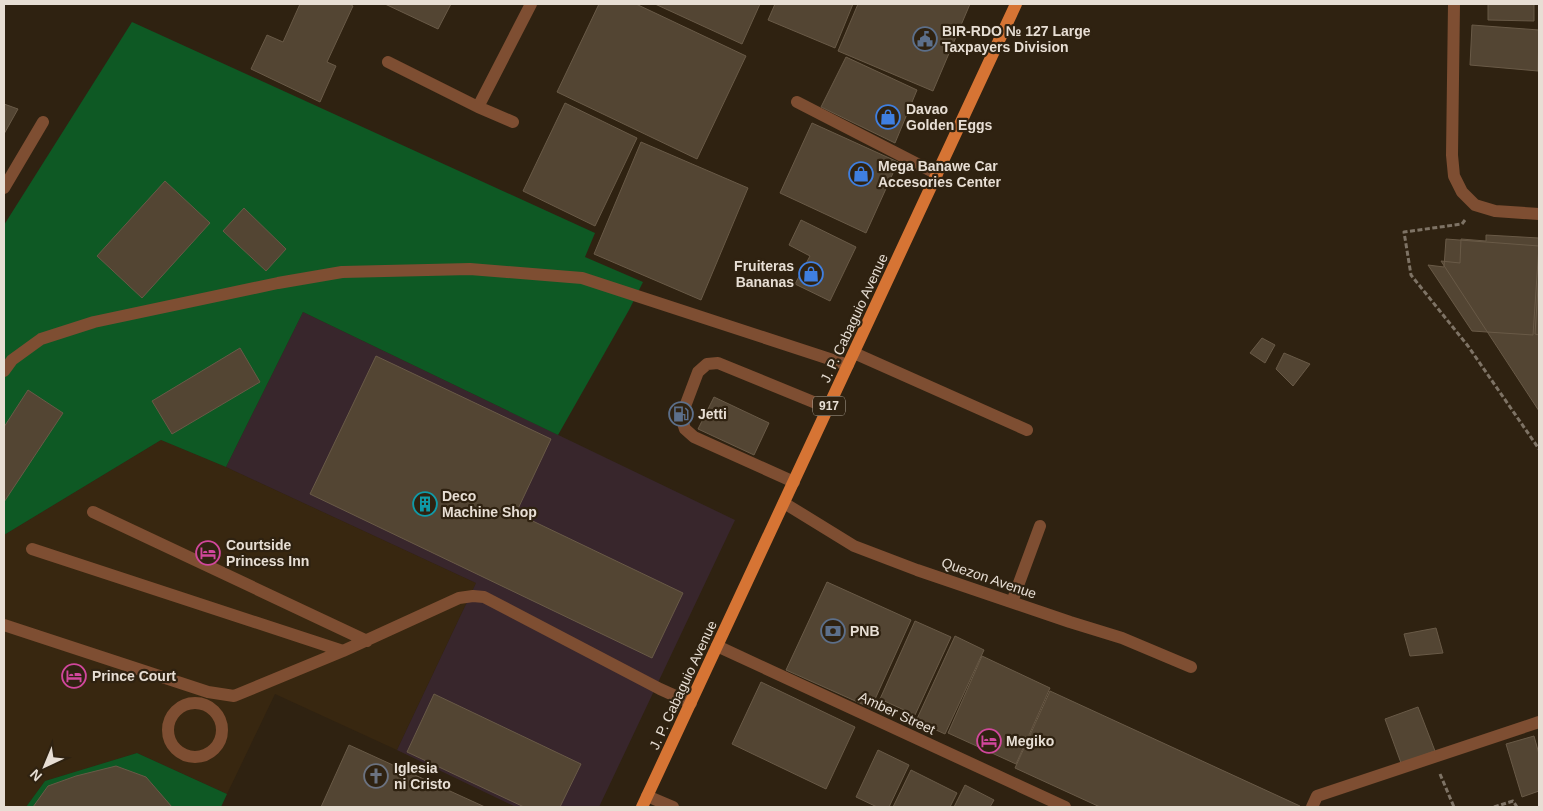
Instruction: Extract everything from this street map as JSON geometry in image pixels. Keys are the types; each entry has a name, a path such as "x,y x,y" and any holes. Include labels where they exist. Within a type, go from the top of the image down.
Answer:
{"main road":[{"name":"J. P. Cabaguio Avenue","path":"645,802 1016,4"}],"street":[{"path":"478,107 531,4"},
{"path":"1454,4 1452,155 1454,176 1462,192 1475,205 1495,211 1539,214"},
{"path":"388,62 478,107 513,122"},
{"path":"797,102 937,174"},
{"path":"4,188 43,122"},
{"path":"4,371 12,360 41,339 94,322 342,272 470,270 582,278 848,365"},
{"path":"854,353 1027,430"},
{"path":"794,482 694,437 685,429 681,417 698,372 707,364 718,363 828,408"},
{"name":"Quezon Avenue","path":"784,503 854,546 917,570 1122,638 1191,667"},
{"path":"92,512 367,640"},
{"path":"1012,602 1040,526"},
{"path":"32,550 343,651"},
{"path":"4,625 206,698 220,719 222,728 220,740 215,748 207,754 188,756 180,752 171,742 168,732 170,720 183,705 206,698 234,696 343,651 459,598 473,596 484,597 660,689 691,703"},
{"name":"Amber Street","path":"717,646 1065,807"},
{"path":"1312,807 1317,796 1539,722"},
{"path":"645,802 673,807"}],"path":[{"path":"1475,205 1462,224 1404,232 1411,275 1468,346 1539,448"},
{"path":"1433,758 1454,807"},
{"path":"1494,807 1513,801 1517,807"}],"shaded area":[{"path":"303,312 735,520 599,807 516,807 397,750 476,583 226,467"},
{"path":"161,440 226,467 476,583 397,750 275,694 227,794 137,753 45,781 26,807 4,807 4,535"}],"green space":[{"path":"132,22 595,233 585,257 643,282 558,435 303,312 226,467 161,440 4,535 4,225"},
{"path":"137,753 227,794 221,807 26,807 45,781"}],"building":[{"path":"300,4 349,4 353,6 327,62 336,66 320,102 251,69 267,35 283,42"},
{"path":"385,4 451,4 438,29"},
{"path":"599,4 636,4 746,56 697,159 557,92"},
{"path":"655,4 760,4 742,44"},
{"path":"775,4 853,4 835,48 768,20"},
{"path":"858,4 970,4 933,91 838,51"},
{"path":"1488,4 1534,4 1534,21 1488,20"},
{"path":"1472,25 1539,30 1538,71 1470,65"},
{"path":"846,57 917,90 895,143 821,107"},
{"path":"565,103 637,138 595,226 523,191"},
{"path":"4,104 18,109 4,134"},
{"path":"812,123 898,162 866,233 780,193"},
{"path":"641,142 748,188 701,300 594,254"},
{"path":"165,181 210,223 142,298 97,256"},
{"path":"244,208 286,249 266,271 223,231"},
{"path":"801,220 856,247 830,301 795,284 810,256 789,245"},
{"path":"1486,235 1539,238 1539,411 1441,261 1460,263 1461,239 1486,241"},
{"path":"1446,239 1539,246 1533,335 1472,331 1428,265 1444,267"},
{"path":"1539,272 1539,335 1535,334"},
{"path":"1262,338 1275,345 1265,363 1250,353"},
{"path":"240,348 260,382 172,434 152,401"},
{"path":"1284,353 1310,364 1293,386 1276,369"},
{"name":"Deco Machine Shop","path":"376,356 551,439 516,513 683,593 652,658 310,494"},
{"path":"28,390 63,413 4,502 4,427"},
{"path":"714,397 769,423 754,455 698,429"},
{"path":"827,582 911,620 871,708 786,670"},
{"path":"915,621 951,637 915,715 880,699"},
{"path":"1436,628 1443,653 1410,656 1404,634"},
{"path":"955,636 984,650 945,734 916,721"},
{"path":"982,656 1050,688 1016,764 948,733"},
{"path":"761,682 855,727 826,789 732,744"},
{"path":"1050,691 1300,806 1100,807 1015,768"},
{"path":"434,694 581,764 560,807 524,807 407,752"},
{"path":"1418,707 1435,751 1401,763 1385,719"},
{"path":"1534,736 1539,754 1539,791 1522,797 1506,744"},
{"name":"Iglesia ni Cristo","path":"349,745 485,807 321,807"},
{"path":"878,750 909,765 889,807 877,807 856,797"},
{"path":"116,766 146,777 172,807 33,807 48,786 76,776"},
{"path":"911,770 957,793 950,807 893,807"},
{"path":"965,785 994,800 990,807 954,807"}],"place":[{"name":"BIR-RDO № 127 Large Taxpayers Division","path":"925,39"},
{"name":"Davao Golden Eggs","path":"888,117"},
{"name":"Mega Banawe Car Accesories Center","path":"861,174"},
{"name":"Fruiteras Bananas","path":"811,274"},
{"name":"Jetti","path":"681,414"},
{"name":"Deco Machine Shop","path":"425,504"},
{"name":"Courtside Princess Inn","path":"208,553"},
{"name":"PNB","path":"833,631"},
{"name":"Prince Court","path":"74,676"},
{"name":"Megiko","path":"989,741"},
{"name":"Iglesia ni Cristo","path":"376,776"}]}
